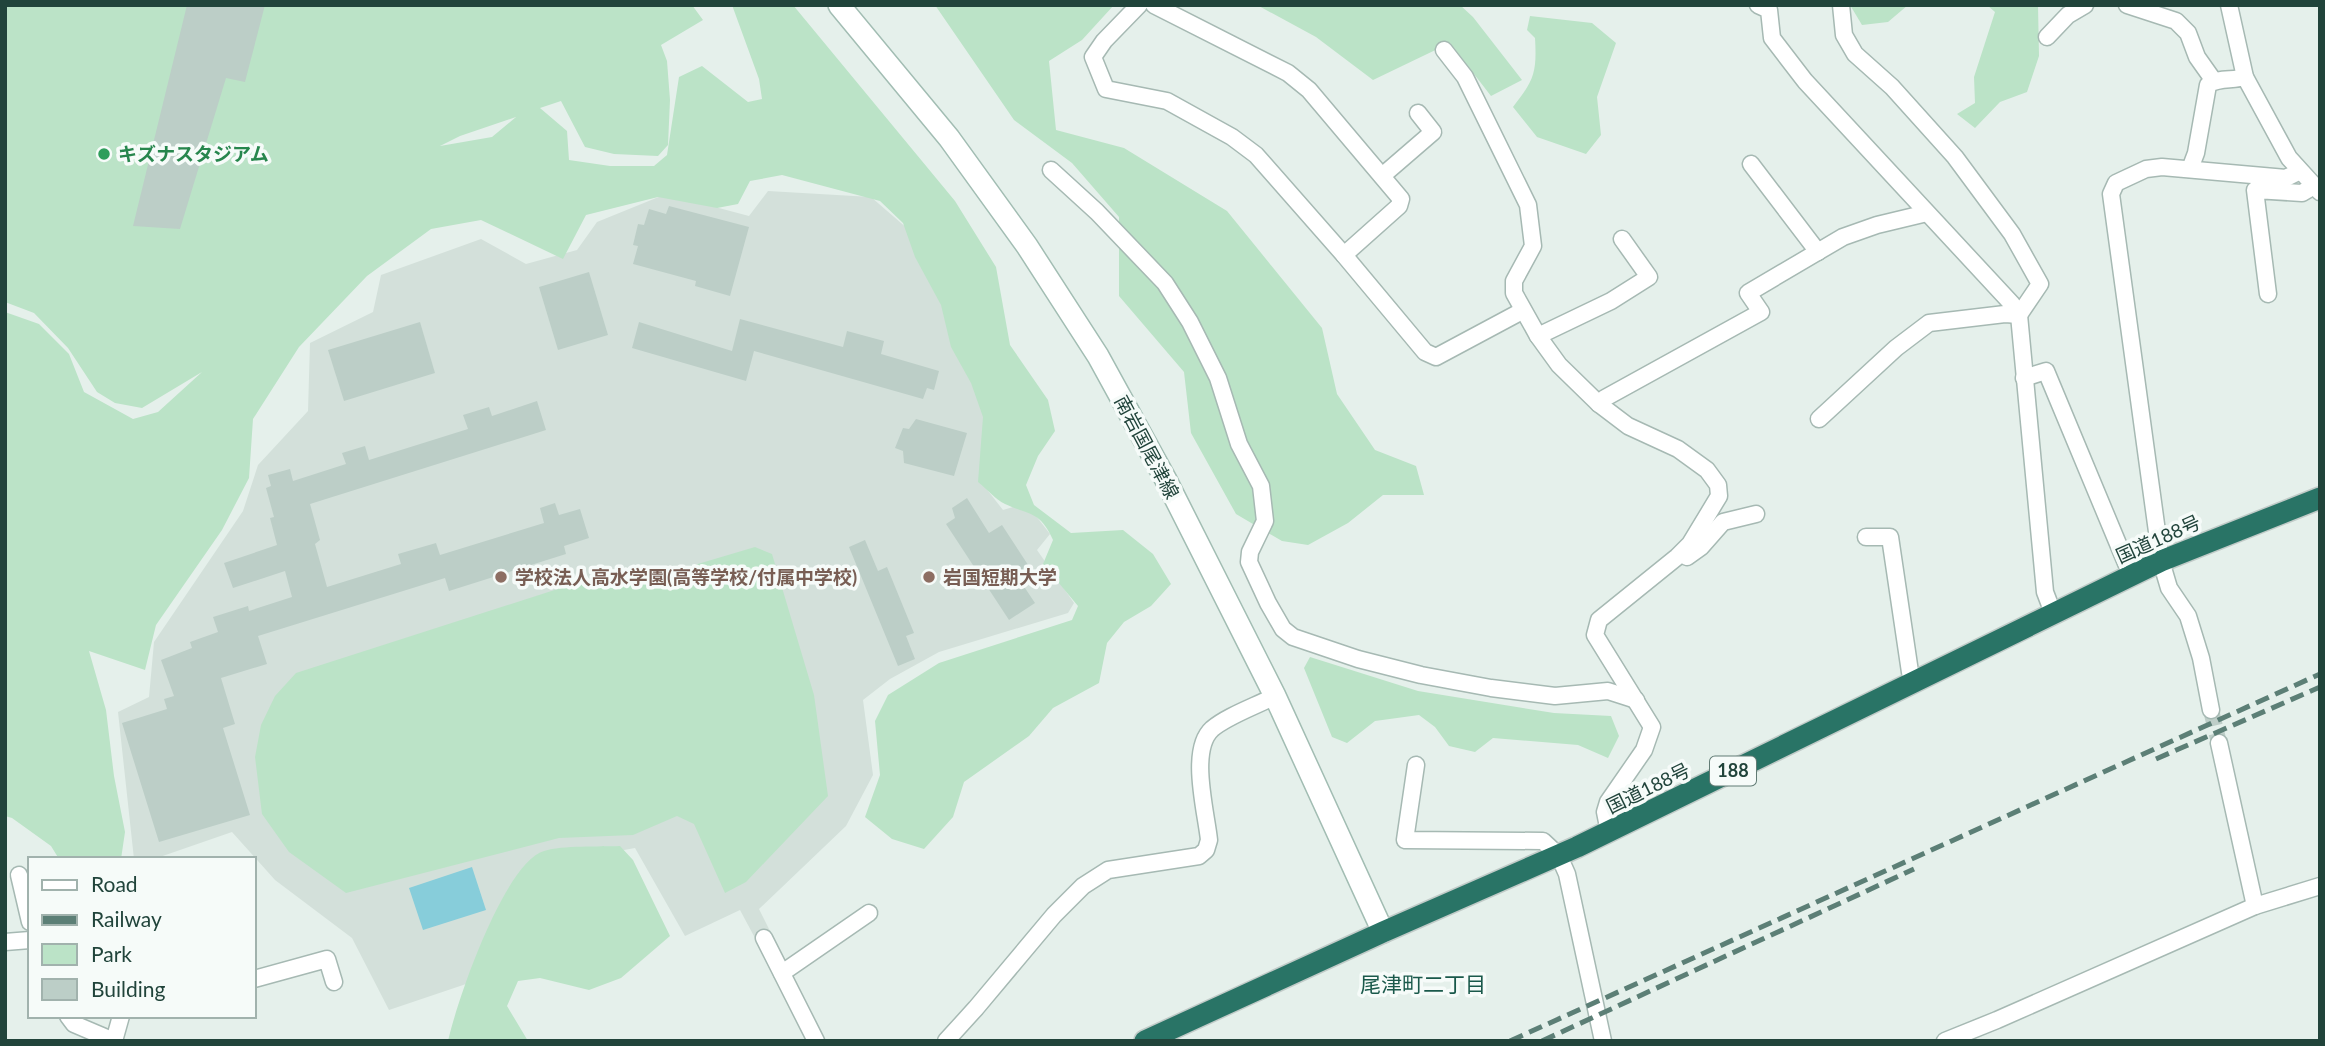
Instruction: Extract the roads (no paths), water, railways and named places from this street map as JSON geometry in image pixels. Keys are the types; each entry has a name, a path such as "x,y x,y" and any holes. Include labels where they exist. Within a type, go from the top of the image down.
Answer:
{"highway":[{"name":"国道188号","path":"1144,1041 1383,932 1559,856 2161,561 2320,498"}],"main road":[{"name":"南岩国尾津線","path":"839,5 949,138 1027,246 1098,356 1166,480 1275,696 1383,932"}],"street":[{"path":"1139,5 1104,41 1093,57 1106,89 1167,101 1232,137 1256,155 1426,352 1436,357 1522,311"},
{"path":"1154,5 1288,73 1308,90 1401,199 1399,206 1344,255"},
{"path":"1758,5 1769,9 1772,38 1805,81 2012,304 2019,315 2045,592 2053,613"},
{"path":"1841,5 1844,35 1855,54 1892,87 1955,157 2012,234 2040,284 2019,315"},
{"path":"2047,37 2068,15 2085,5"},
{"path":"2127,5 2176,21 2188,33 2197,57 2214,80"},
{"path":"2229,5 2245,77 2289,158 2317,189 2302,193 2255,190 2268,294"},
{"path":"1444,50 1465,78 1528,205 1533,246 1514,281 1514,293 1522,311 1559,365 1599,404 1628,425 1678,449 1707,470 1718,485 1718,496 1690,544 1598,620 1595,635 1652,727 1644,750 1608,802 1605,812 1609,832"},
{"path":"2190,169 2196,153 2208,85 2214,80 2236,80 2245,77"},
{"path":"1382,176 1433,132 1419,113"},
{"path":"1751,164 1818,252"},
{"path":"2211,710 2201,658 2188,616 2169,587 2161,561 2111,194 2116,183 2146,169 2190,169 2286,178 2300,171"},
{"path":"1051,170 1097,212 1165,283 1196,333 1218,378 1238,444 1261,485 1265,521 1250,552 1249,562 1283,629 1293,637 1421,676 1555,696 1608,691 1636,699"},
{"path":"1599,404 1605,398 1761,312 1748,293 1843,237 1877,225 1927,213"},
{"path":"1538,336 1611,301 1648,277 1622,239"},
{"path":"1819,419 1896,348 1929,323 2005,314 2019,315"},
{"path":"2024,378 2046,371 2131,575"},
{"path":"1677,557 1689,557 1723,522 1756,514"},
{"path":"1866,537 1890,537 1913,682"},
{"path":"946,1041 1083,886 1108,870 1199,856 1206,850 1209,840 1199,761 1201,744 1216,726 1275,696"},
{"path":"2219,743 2255,906"},
{"path":"1416,765 1405,840 1543,841 1559,856 1567,874 1603,1041"},
{"path":"19,875 28,913"},
{"path":"1945,1041 2255,906 2320,886"},
{"path":"782,974 869,914"},
{"path":"764,938 816,1041"},
{"path":"5,942 28,940"},
{"path":"256,978 327,959 334,982"},
{"path":"70,1018 74,1024 114,1041 120,1018"}],"water":[{"path":"472,867 486,910 423,930 409,888"}],"tunnel":[{"path":"2211,710 2219,743"}],"railway":[{"path":"1510,1041 2320,674"},
{"path":"2156,759 2320,687"},
{"path":"1542,1041 1914,869"}],"place":[{"name":"キズナスタジアム","path":"104,154"},
{"name":"学校法人高水学園(高等学校/付属中学校)","path":"501,577"},
{"name":"岩国短期大学","path":"929,577"}],"district":[{"name":"尾津町二丁目","path":"1423,985"}]}
